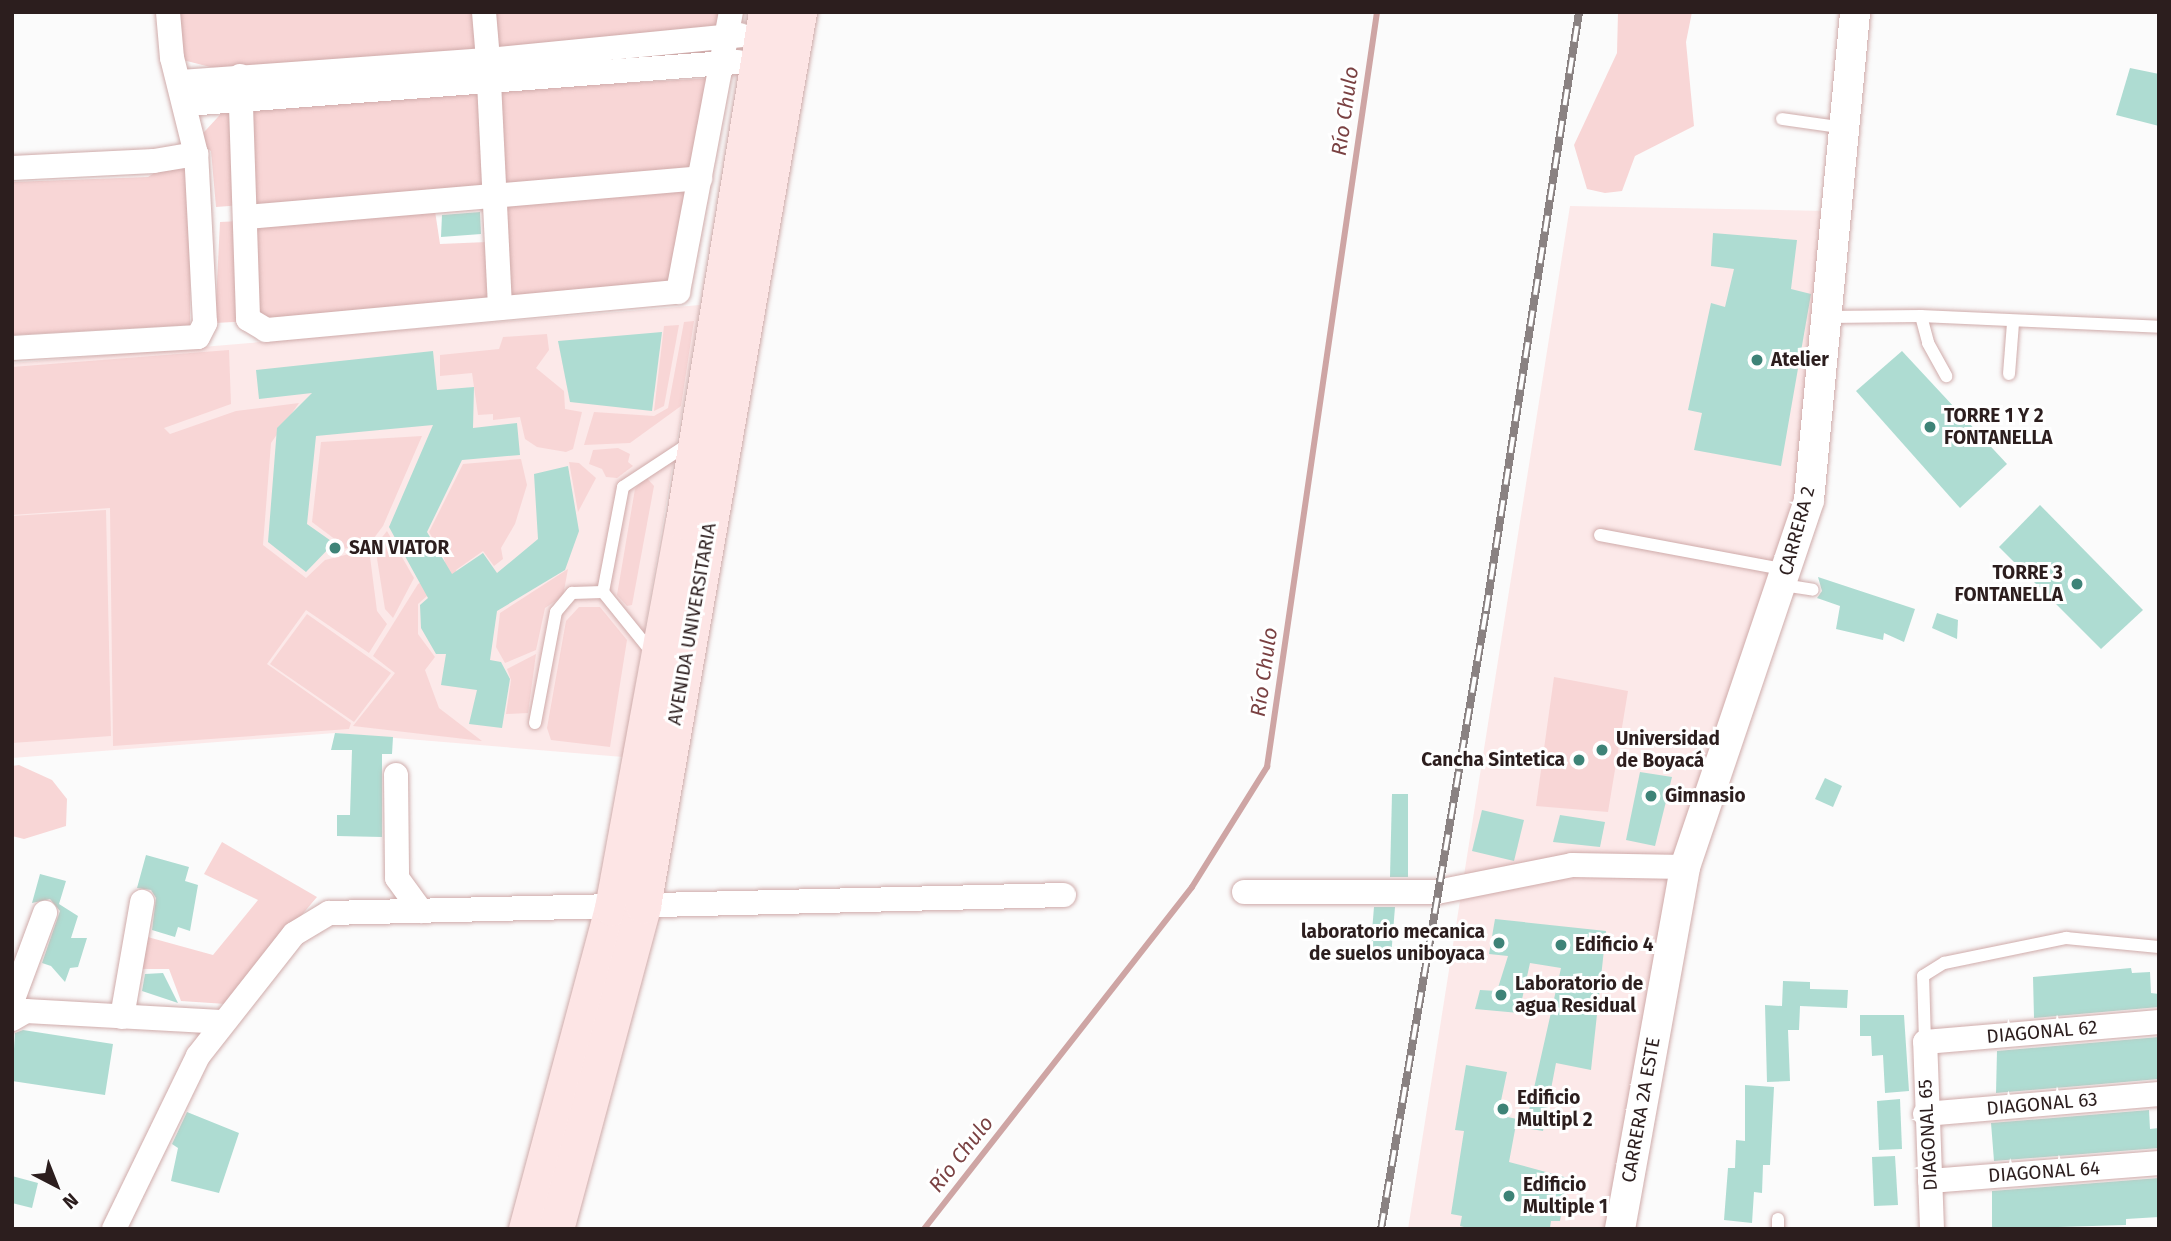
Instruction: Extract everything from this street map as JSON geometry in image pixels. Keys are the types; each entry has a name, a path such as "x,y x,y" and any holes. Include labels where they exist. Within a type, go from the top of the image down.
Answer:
{"main road":[{"name":"AVENIDA UNIVERSITARIA","path":"556,1229 627,907 799,12"},
{"name":"AVENIDA UNIVERSITARIA","path":"526,1229 627,907 658,661 762,35"}],"street":[{"path":"12,348 198,337 205,323 196,154 183,93 172,58 168,12"},
{"path":"484,12 500,308"},
{"name":"CARRERA 2","path":"1663,991 1685,867 1809,500 1855,12"},
{"path":"241,87 248,319 266,330 678,292 729,24"},
{"path":"489,71 729,24 762,35"},
{"path":"183,93 489,71 723,64 762,35"},
{"path":"12,168 154,161 196,154"},
{"path":"247,217 700,178"},
{"path":"396,775 397,877 421,911"},
{"path":"1244,892 1437,892 1572,865 1685,867"},
{"path":"114,1229 198,1056 221,1022 294,934 329,913 1064,895"},
{"path":"122,1017 142,902"},
{"path":"45,913 16,1007 122,1017 221,1022"},
{"name":"CARRERA 2A ESTE","path":"1620,1229 1663,991"},
{"name":"DIAGONAL 62","path":"1925,1042 2159,1022"},
{"name":"DIAGONAL 65","path":"1925,1042 1925,1114 1932,1229"},
{"name":"DIAGONAL 63","path":"1925,1114 2159,1094"},
{"name":"DIAGONAL 64","path":"1930,1181 2159,1163"}],"lane":[{"path":"1782,119 1845,128"},
{"path":"1828,317 1921,316 2013,323 2159,327"},
{"path":"1921,316 1928,343 1946,376"},
{"path":"2009,374 2013,323"},
{"path":"658,661 603,592 622,487 696,439"},
{"path":"1600,535 1785,577 1813,590"},
{"path":"535,723 556,612 572,593 603,592"},
{"path":"1925,1042 1923,976 1944,963 2066,939 2159,947"}],"shaded area":[{"path":"174,12 478,12 477,53 230,72 175,58"},
{"path":"496,12 723,12 715,61 497,81"},
{"path":"1618,12 1692,12 1686,42 1694,126 1635,156 1622,191 1605,193 1587,189 1574,145 1617,53"},
{"path":"713,78 694,169 502,184 497,90"},
{"path":"482,93 487,186 216,207 211,151 195,142 228,106"},
{"path":"171,162 191,171 190,325 12,335 12,182 148,177"},
{"path":"690,187 670,284 509,299 506,201"},
{"name":"Universidad de Boyacá","path":"1570,206 1826,211 1801,499 1681,870 1618,1229 1408,1229"},
{"path":"435,211 440,244 487,242 491,308 215,323 220,222"},
{"name":"SAN VIATOR","path":"700,305 623,757 335,733 12,758 12,363"},
{"path":"694,321 681,406 630,443 584,445 594,412 654,416 668,408 684,322"},
{"path":"679,325 664,406 654,411 664,326"},
{"path":"547,334 549,350 536,368 564,391 565,409 582,412 573,449 566,452 537,447 525,439 520,417 493,420 493,414 478,415 472,373 440,376 440,355 499,349 503,337"},
{"path":"229,350 231,404 164,428 170,434 236,411 299,403 271,443 263,545 306,578 325,560 369,549 377,611 387,624 369,653 306,610 267,664 351,723 349,729 113,746 110,508 12,515 12,367"},
{"path":"422,436 383,526 371,542 332,552 340,543 312,522 321,442"},
{"path":"618,448 630,454 628,462 633,466 617,478 606,477 602,469 589,464 593,450"},
{"path":"521,459 527,485 515,524 501,548 503,559 494,566 483,551 456,570 459,576 448,577 444,558 429,532 463,464"},
{"path":"569,462 579,463 596,478 578,512"},
{"path":"646,477 654,486 632,605 627,606 617,595 635,489"},
{"path":"106,510 111,736 12,743 12,516"},
{"path":"387,531 414,578 393,618 385,609 375,546"},
{"path":"568,569 563,596 545,608 536,650 505,663 496,647 500,613"},
{"path":"430,577 437,587 418,604 418,634 435,657 425,670 439,708 482,741 353,726 395,673 373,656 418,584"},
{"path":"579,607 600,607 627,640 610,747 551,740 547,728 566,621"},
{"path":"307,614 391,673 354,722 270,664"},
{"path":"536,654 528,713 506,714 511,680 507,669"},
{"name":"Cancha Sintetica","path":"1554,677 1628,691 1608,812 1536,806"},
{"path":"19,765 52,780 67,799 66,826 24,839 12,836 12,766"},
{"path":"222,842 317,897 226,1004 181,1001 169,969 134,969 144,936 213,955 258,900 204,874"}],"building":[{"path":"2130,68 2159,74 2159,126 2116,115"},
{"path":"480,212 481,234 441,237 442,215"},
{"name":"Atelier","path":"1713,233 1797,240 1791,289 1811,294 1781,466 1694,450 1702,413 1688,410 1711,303 1725,307 1734,269 1711,266"},
{"path":"662,332 652,411 570,402 558,341"},
{"path":"433,351 437,390 474,387 473,428 517,423 520,455 462,460 427,532 452,574 483,553 497,573 538,539 534,474 568,466 579,531 565,570 497,611 490,660 501,662 510,679 502,728 469,724 477,690 441,685 446,654 436,654 421,628 420,605 428,598 389,527 433,425 316,436 307,524 334,543 306,572 268,542 277,428 312,393 259,399 256,370"},
{"name":"TORRE 1 Y 2 FONTANELLA","path":"1902,351 2007,464 1960,508 1856,391"},
{"name":"TORRE 3 FONTANELLA","path":"2040,505 2143,610 2101,649 1999,547"},
{"path":"1818,577 1915,609 1904,642 1884,633 1883,640 1836,629 1840,606 1817,598 1822,591"},
{"path":"1937,613 1958,620 1957,639 1932,628"},
{"path":"335,733 393,737 392,754 382,754 382,837 337,836 337,815 350,815 352,750 331,750"},
{"name":"Gimnasio","path":"1640,772 1672,777 1655,846 1626,840"},
{"path":"1825,778 1842,786 1833,807 1815,799"},
{"path":"1392,794 1408,794 1408,877 1390,877"},
{"path":"1482,810 1524,820 1514,861 1472,851"},
{"path":"1560,815 1605,822 1600,847 1553,842"},
{"path":"146,855 189,867 185,881 198,885 190,931 178,927 175,937 152,930 156,898 151,890 137,888"},
{"path":"40,874 66,881 59,904 78,916 71,938 87,938 78,967 70,968 65,982 51,966 42,963 60,911 50,899 32,903"},
{"path":"1374,907 1395,907 1391,957 1370,956"},
{"path":"1495,919 1606,931 1591,1070 1556,1063 1543,1131 1525,1128 1561,968 1530,963 1519,1013 1475,1009 1480,990 1497,991 1508,956 1489,954"},
{"path":"2131,968 2132,973 2150,972 2151,993 2159,994 2159,1007 2034,1018 2033,977"},
{"path":"163,973 178,1003 142,991 145,974"},
{"path":"1783,981 1810,982 1810,989 1848,990 1847,1008 1800,1006 1799,1030 1788,1030 1790,1081 1767,1082 1765,1005 1782,1006"},
{"path":"1860,1015 1904,1015 1909,1091 1885,1093 1883,1055 1872,1056 1871,1036 1860,1036"},
{"path":"23,1030 113,1044 105,1095 12,1081 15,1033"},
{"path":"2159,1037 2159,1079 1996,1093 1997,1051"},
{"name":"Edificio Multiple 1","path":"1466,1065 1507,1072 1498,1115 1517,1119 1509,1162 1568,1178 1560,1221 1551,1221 1550,1228 1472,1229 1460,1226 1462,1216 1451,1214 1464,1131 1455,1130"},
{"path":"1745,1085 1774,1087 1770,1165 1763,1165 1762,1193 1754,1192 1752,1223 1724,1220 1728,1168 1735,1168 1736,1140 1745,1141"},
{"path":"1900,1099 1902,1149 1879,1150 1877,1101"},
{"path":"2149,1110 2150,1129 2159,1128 2159,1148 1994,1161 1991,1123"},
{"path":"187,1112 239,1133 219,1193 171,1181 178,1148 172,1144"},
{"path":"1895,1156 1898,1205 1874,1206 1872,1157"},
{"path":"12,1176 38,1183 32,1208 12,1203"},
{"path":"2159,1178 2159,1217 2126,1219 2126,1225 1992,1229 1992,1191"}],"waterway":[{"name":"Río Chulo","path":"924,1229 1192,887 1267,767 1377,12"}],"railway":[{"path":"1381,1229 1486,611 1579,12"}],"place":[{"name":"Atelier","path":"1757,360"},
{"name":"TORRE 1 Y 2 FONTANELLA","path":"1930,427"},
{"name":"SAN VIATOR","path":"335,548"},
{"name":"TORRE 3 FONTANELLA","path":"2077,584"},
{"name":"Universidad de Boyacá","path":"1602,750"},
{"name":"Cancha Sintetica","path":"1579,760"},
{"name":"Gimnasio","path":"1651,796"},
{"name":"laboratorio mecanica de suelos uniboyaca","path":"1499,943"},
{"name":"Edificio 4","path":"1561,945"},
{"name":"Laboratorio de agua Residual","path":"1501,995"},
{"name":"Edificio Multipl 2","path":"1503,1109"},
{"name":"Edificio Multiple 1","path":"1509,1196"}]}
